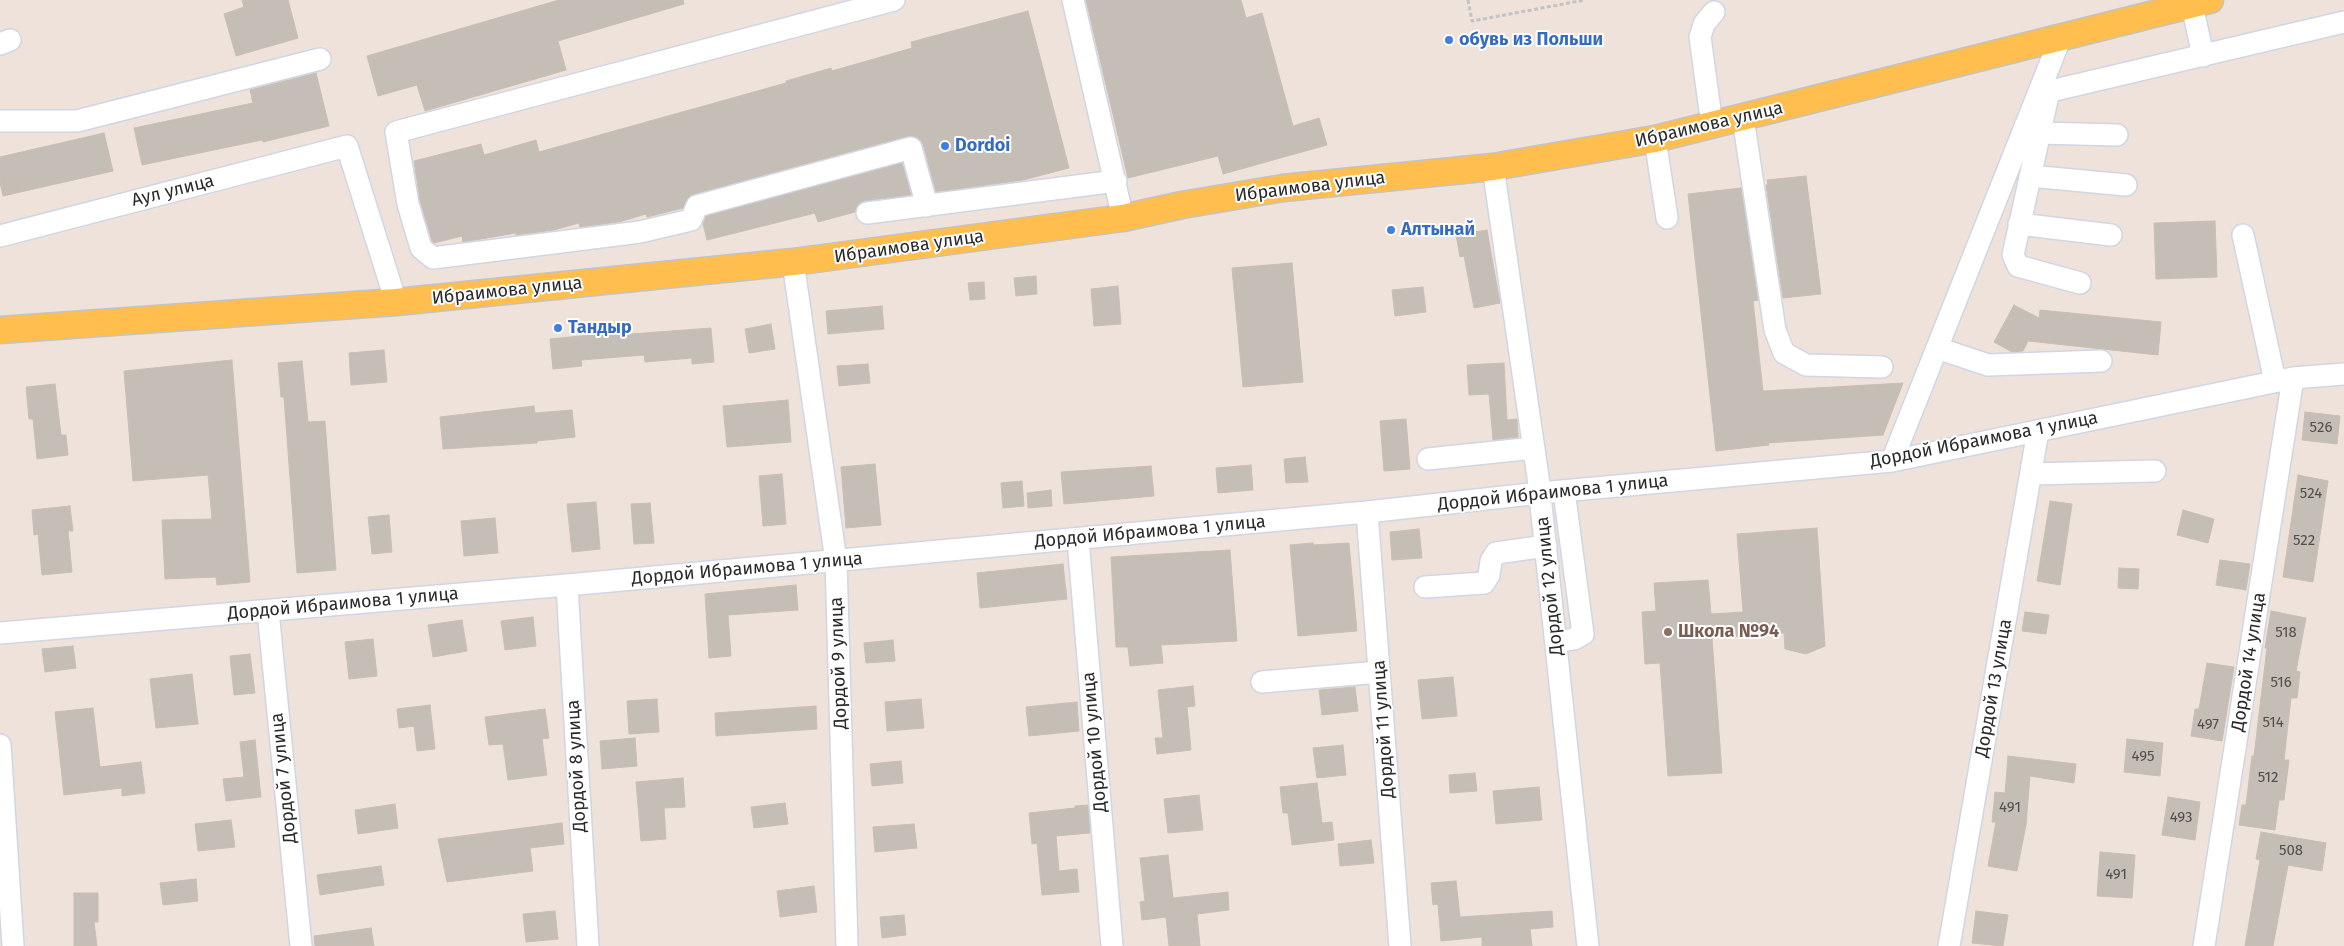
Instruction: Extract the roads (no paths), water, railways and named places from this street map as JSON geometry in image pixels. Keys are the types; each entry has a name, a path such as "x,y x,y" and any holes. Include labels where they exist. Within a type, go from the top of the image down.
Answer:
{"main road":[{"name":"Ибраимова улица","path":"0,330 396,302 794,262 1123,218 1182,205 1283,188 1493,167 1655,139 2060,39 2201,2"}],"street":[{"path":"894,0 396,132 411,213 421,248 433,258 640,232 691,220 697,206 911,148 927,206"},
{"path":"1073,0 1123,218"},
{"path":"2201,2 2203,56"},
{"path":"1712,125 1700,37 1704,24 1714,12"},
{"path":"2044,92 2344,22"},
{"path":"1892,461 2044,92 2060,39"},
{"path":"0,121 77,121 320,59"},
{"path":"2044,92 2040,133 2018,224 2013,255 2018,266 2080,283"},
{"path":"1743,118 1775,330 1784,353 1806,365 1882,367"},
{"path":"2040,133 2117,135"},
{"path":"1655,139 1666,218"},
{"name":"Аул улица","path":"0,236 347,146 396,302"},
{"name":"Дордой 12 улица","path":"1493,167 1540,494 1588,946"},
{"path":"2030,176 2126,185"},
{"path":"867,213 1116,181"},
{"path":"2018,224 2111,235"},
{"path":"2243,235 2284,380"},
{"name":"Дордой 9 улица","path":"794,262 836,561 846,946"},
{"path":"1937,348 1988,365 2101,361"},
{"name":"Дордой Ибраимова 1 улица","path":"0,633 567,586 1892,461 2284,380 2344,374"},
{"name":"Дордой 14 улица","path":"2204,946 2284,380"},
{"name":"Дордой 13 улица","path":"1949,946 2038,431"},
{"path":"1428,459 1534,448"},
{"path":"2031,474 2154,470"},
{"path":"1556,642 1574,639 1583,634 1564,491"},
{"name":"Дордой 11 улица","path":"1367,512 1400,946"},
{"name":"Дордой 10 улица","path":"1078,539 1112,946"},
{"path":"1425,587 1484,583 1489,575 1491,561 1496,554 1546,546"},
{"name":"Дордой 8 улица","path":"567,586 588,946"},
{"name":"Дордой 7 улица","path":"268,611 301,946"},
{"path":"1262,682 1379,672"},
{"path":"0,745 13,946"}],"place":[{"name":"обувь из Польши","path":"1449,40"},
{"name":"Dordoi","path":"945,146"},
{"name":"Алтынай","path":"1391,230"},
{"name":"Тандыр","path":"558,328"},
{"name":"Школа №94","path":"1668,632"}]}
